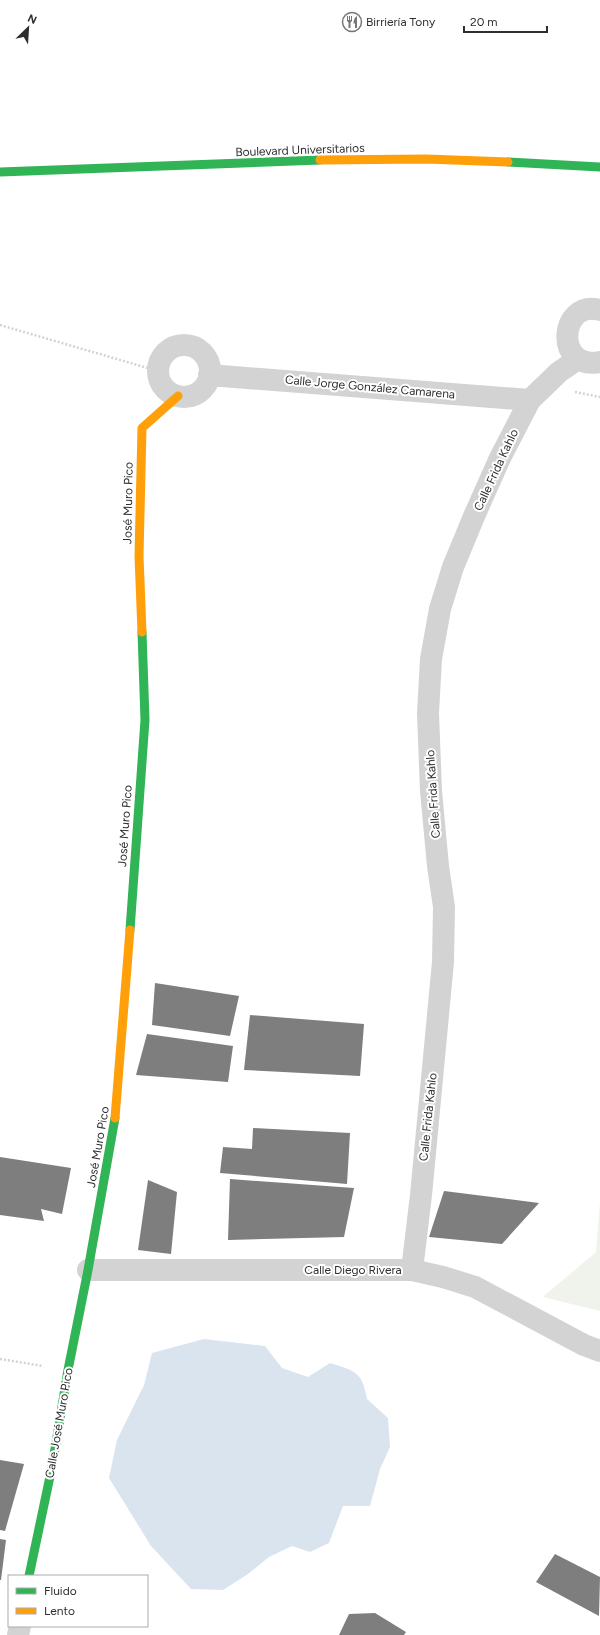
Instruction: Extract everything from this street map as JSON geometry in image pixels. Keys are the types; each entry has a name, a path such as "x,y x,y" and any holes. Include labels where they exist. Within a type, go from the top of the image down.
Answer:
{"street":[{"name":"Boulevard Universitarios","path":"0,164 260,156 393,155 534,158 600,163"},
{"name":"Boulevard Universitarios","path":"0,172 402,159 511,161 600,167"},
{"path":"600,310 588,310 581,312 568,325 566,334 567,343 571,352 578,359 586,363 600,362"},
{"path":"185,345 194,348 206,358 209,366 209,374 207,383 201,390 193,395 185,397 178,396 171,394 164,388 158,371 159,363 170,349 185,345"},
{"name":"Calle Frida Kahlo","path":"412,1270 443,962 444,907 438,866 430,775 428,713 431,659 440,609 453,567 500,458 530,400 558,372 578,359"},
{"name":"Calle Jorge González Camarena","path":"209,374 530,400"},
{"name":"José Muro Pico","path":"88,1270 116,1113 145,720 139,556 142,428 178,396"},
{"name":"Calle Diego Rivera","path":"88,1270 412,1270 443,1277 475,1287 600,1351"},
{"name":"Calle José Muro Pico","path":"29,1575 52,1467 68,1370 88,1270"}],"path":[{"path":"0,325 158,371"},
{"path":"0,1359 68,1370"}],"shaded area":[{"path":"600,1202 600,1311 543,1297 596,1252"},
{"path":"204,1339 265,1346 282,1368 308,1377 330,1363 346,1368 360,1378 363,1383 367,1399 388,1418 390,1447 380,1469 370,1506 343,1506 329,1543 310,1552 292,1546 269,1557 248,1574 223,1590 191,1589 151,1546 109,1478 117,1440 144,1385 152,1353"}],"building":[{"path":"155,983 239,996 230,1036 152,1025"},
{"path":"250,1015 364,1024 360,1076 244,1070"},
{"path":"147,1034 233,1046 228,1082 136,1075"},
{"path":"253,1128 350,1133 347,1184 220,1173 223,1147 252,1149"},
{"path":"0,1157 71,1168 62,1214 41,1209 44,1221 0,1215"},
{"path":"230,1179 354,1188 344,1237 228,1240"},
{"path":"148,1180 177,1192 171,1254 138,1250"},
{"path":"444,1191 539,1203 502,1244 429,1237"},
{"path":"0,1460 24,1464 5,1531 0,1530"},
{"path":"0,1539 6,1540 1,1580 0,1580"},
{"path":"555,1554 600,1577 599,1616 536,1582"},
{"path":"375,1613 406,1632 404,1635 339,1635 349,1614"}],"traffic: fast":[{"path":"0,172 320,160"},
{"path":"508,162 600,167"},
{"path":"130,930 145,720 142,632"},
{"path":"29,1575 52,1467 68,1370 88,1270 115,1118"}],"traffic: slow":[{"path":"320,160 426,159 508,162"},
{"path":"142,632 139,556 142,428 178,396"},
{"path":"115,1118 130,930"}],"place":[{"name":"Birriería Tony","path":"352,22"}]}
